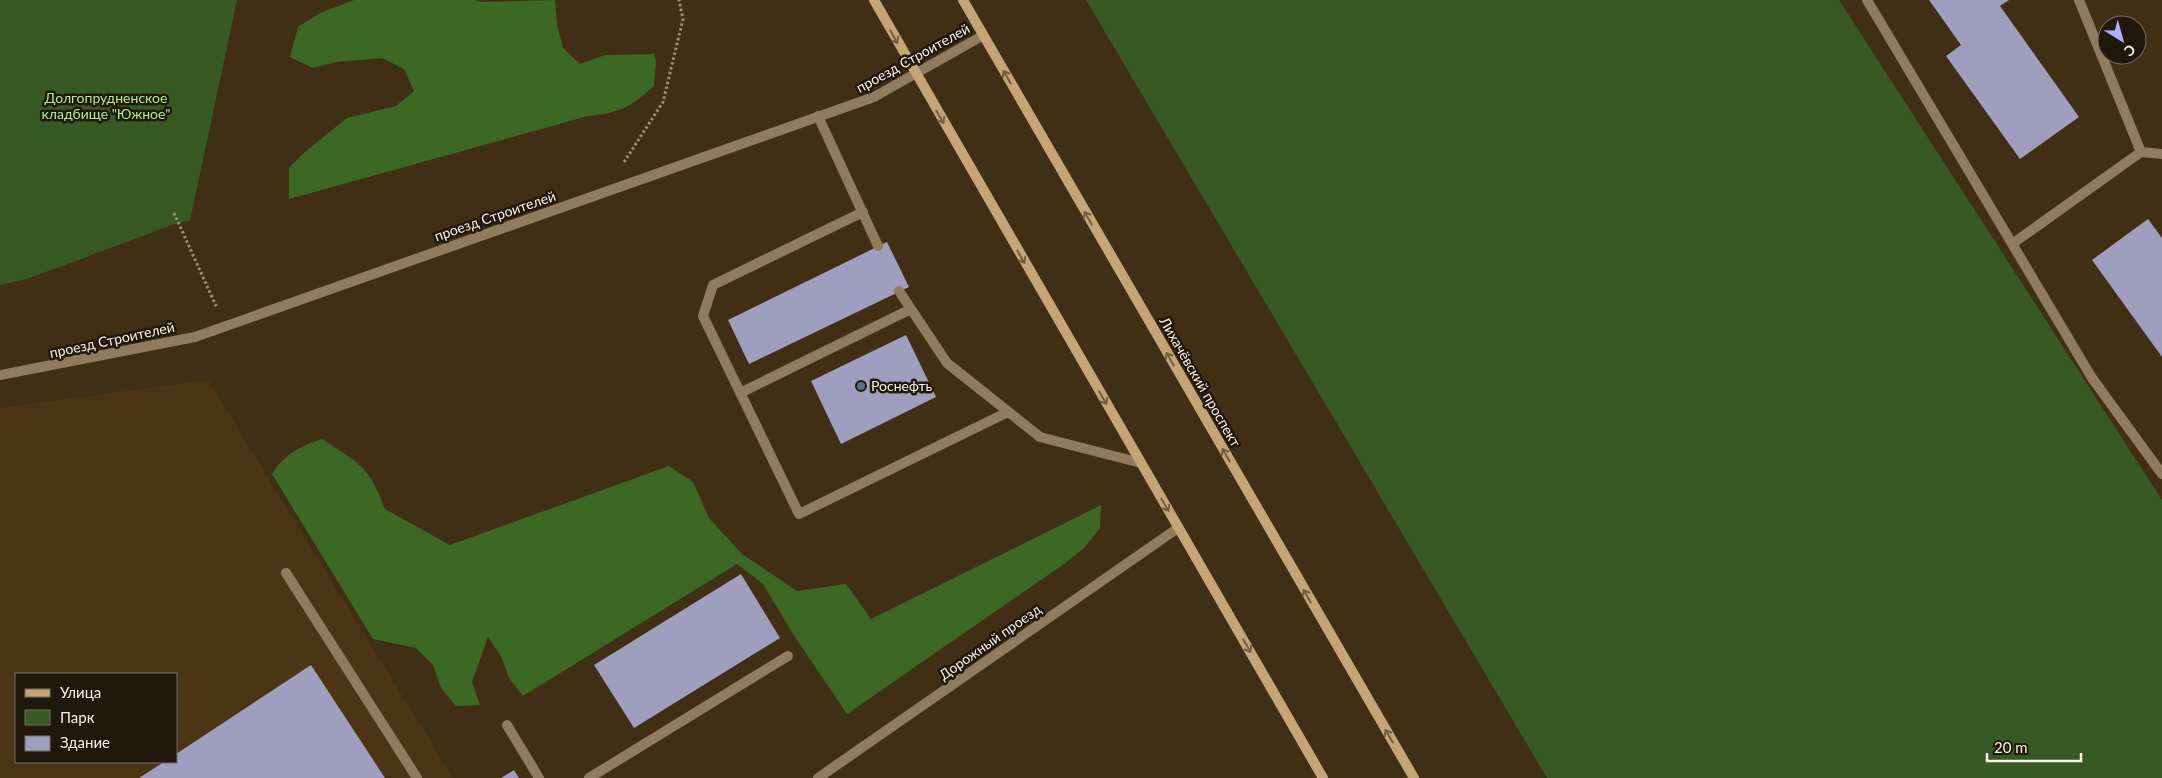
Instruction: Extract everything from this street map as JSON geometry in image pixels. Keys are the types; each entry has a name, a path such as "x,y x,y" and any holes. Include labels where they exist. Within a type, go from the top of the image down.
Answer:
{"main road":[{"path":"874,0 1323,778"},
{"name":"Лихачёвский проспект","path":"963,0 982,36 1414,778"}],"street":[{"path":"1867,0 2092,378 2162,474"},
{"path":"2079,0 2141,152"},
{"name":"проезд Строителей","path":"0,375 195,337 818,116 874,98 982,36"},
{"path":"818,116 878,246"},
{"path":"2012,244 2141,152 2162,154"},
{"path":"863,212 713,285 703,316 799,514 1008,412"},
{"path":"900,291 948,363 1040,437 1141,463"},
{"path":"740,393 911,309"},
{"name":"Дорожный проезд","path":"818,778 1178,528"},
{"path":"286,573 417,778"},
{"path":"589,778 788,656"},
{"path":"507,725 539,778"}],"path":[{"path":"605,192 663,102 683,19 679,0"},
{"path":"174,213 225,326"}],"shaded area":[{"path":"208,380 453,778 0,778 0,408"}],"green space":[{"name":"Долгопрудненское кладбище \"Южное\"","path":"0,0 237,0 190,221 177,223 27,279 0,285"},
{"path":"354,0 474,0 481,2 555,0 557,25 563,48 580,64 605,55 654,54 656,61 654,86 631,104 617,111 588,116 289,199 289,168 306,151 347,118 396,106 414,91 404,69 382,58 336,62 313,68 290,57 298,27 320,13"},
{"path":"1086,0 1839,0 2162,500 2162,778 1547,778"},
{"path":"322,439 354,460 368,474 385,509 450,545 669,466 693,482 709,518 742,554 797,591 846,584 871,619 1101,505 1100,528 1084,548 1064,564 847,714 793,634 763,584 737,564 523,696 509,678 501,656 488,637 472,682 480,705 456,706 441,688 433,665 416,648 373,639 272,474 288,456"}],"building":[{"path":"1929,0 2009,0 2000,6 2079,117 2020,159 1946,56 1961,45"},
{"path":"2148,219 2162,238 2162,357 2092,260"},
{"path":"887,242 909,287 749,364 728,320"},
{"path":"906,335 936,397 841,444 811,381"},
{"path":"741,574 780,638 634,728 594,665"},
{"path":"311,665 385,778 139,778 162,763 178,763 178,753"},
{"path":"514,770 519,778 501,778"}],"place":[{"name":"Роснефть","path":"861,386"}]}
